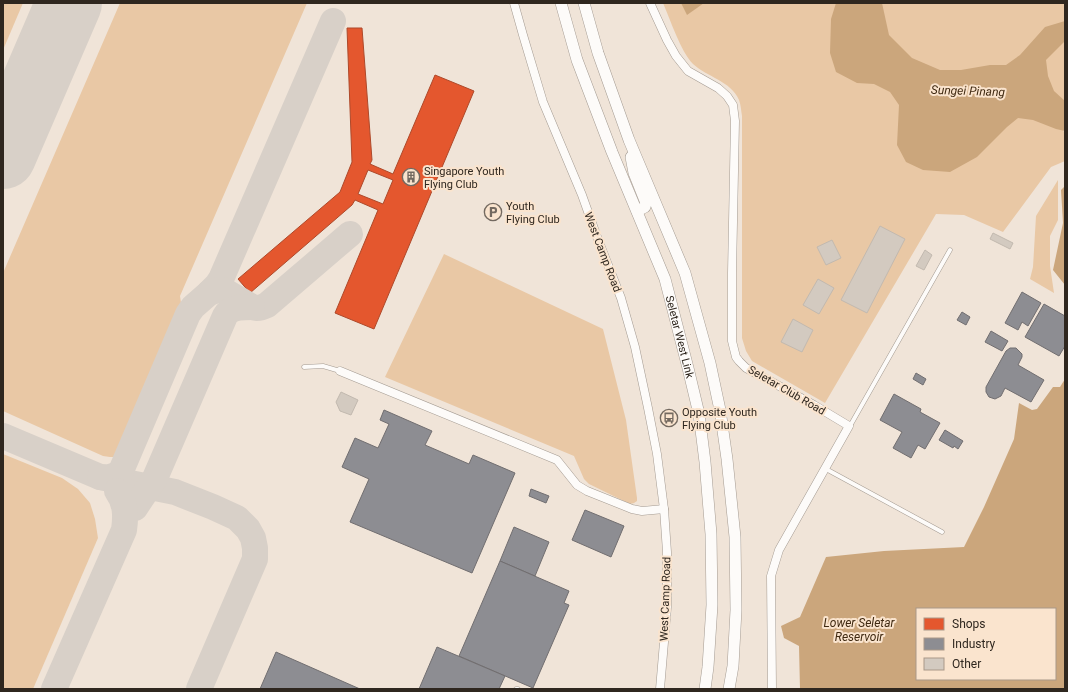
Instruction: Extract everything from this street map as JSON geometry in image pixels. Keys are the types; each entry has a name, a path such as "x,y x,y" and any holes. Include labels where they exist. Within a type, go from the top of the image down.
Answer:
{"main road":[{"name":"Seletar West Link","path":"561,3 577,60 612,152 665,279 699,414 711,534 712,605 706,689"},
{"name":"Seletar West Link","path":"584,3 598,53 629,140 685,273 710,363 720,410 727,459 735,537 736,610 733,666 729,689"},
{"path":"629,140 634,173 646,203 645,207 637,211"}],"street":[{"name":"West Camp Road","path":"514,3 522,35 543,102 582,195 621,298 631,330 645,392 657,454 664,509 667,552 667,607 660,689"},
{"name":"Seletar Club Road","path":"650,3 667,40 676,56 688,71 718,88 727,96 733,105 735,121 732,341 736,356 746,368 849,426"},
{"path":"340,371 557,460 577,485 587,491 632,509 642,511 664,509"},
{"path":"772,689 771,576 779,550 849,426"}],"lane":[{"path":"849,426 950,250"},
{"path":"304,367 324,366 340,371"},
{"path":"826,469 942,532"}],"shaded area":[{"path":"3,3 23,3 3,50"},
{"path":"120,3 307,3 180,296 182,310 121,451 116,457 110,457 103,456 3,411 3,273"},
{"path":"663,3 1065,3 1065,127 1063,131 1065,132 1065,161 1051,167 1003,232 964,215 936,214 825,403 752,361 746,351 742,338 742,116 740,104 739,100 730,88 693,64 689,59 680,44"},
{"path":"1058,180 1058,220 1050,236 1050,266 1054,293 1030,279 1033,267 1036,216"},
{"path":"444,254 603,329 626,420 637,501 630,504 589,484 584,479 574,456 385,377"},
{"path":"3,454 62,478 78,489 90,503 95,519 98,538 33,689 3,689"}],"water":[{"path":"681,3 704,3 687,15"},
{"name":"Sungei Pinang","path":"836,3 882,3 889,35 912,58 940,70 961,70 990,65 1006,65 1020,55 1045,27 1065,21 1065,41 1046,60 1048,76 1054,91 1065,101 1065,131 1033,120 1018,118 977,157 950,172 923,170 906,162 897,145 899,105 890,92 874,84 857,83 836,72 830,53 831,19"},
{"path":"1065,186 1065,285 1053,270 1063,223 1061,190"},
{"name":"Lower Seletar Reservoir","path":"1065,379 1065,689 800,689 799,646 784,638 781,626 800,617 826,557 884,551 964,547 984,507 1014,439 1019,403 1032,410 1037,409 1053,387 1060,387"}],"building: Shops":[{"name":"Singapore Youth Flying Club","path":"347,28 362,28 372,160 370,164 393,174 435,75 474,91 374,329 335,313 378,210 355,200 352,205 250,293 238,279 340,192 352,162","holes":["368,170 393,180 383,204 358,194"]}],"building: Industry":[{"path":"1022,292 1041,303 1028,326 1022,322 1018,330 1005,323"},
{"path":"1044,304 1065,316 1065,346 1059,356 1025,337"},
{"path":"962,312 970,317 966,325 957,320"},
{"path":"991,331 1008,341 1002,351 985,342"},
{"path":"1010,348 1016,348 1022,354 1018,365 1044,380 1031,402 1005,388 1001,396 995,399 989,397 986,392 986,387 1006,351"},
{"path":"916,373 926,379 923,385 913,379"},
{"path":"894,394 921,409 920,412 940,423 925,449 918,445 911,458 893,448 902,432 880,420"},
{"path":"384,410 432,431 425,445 469,464 473,455 515,473 472,573 350,522 369,479 342,467 355,438 378,448 389,424 380,420"},
{"path":"945,430 963,441 958,449 954,446 953,448 939,440"},
{"path":"531,489 549,496 546,503 529,496"},
{"path":"585,510 624,526 611,557 572,540"},
{"path":"514,527 549,542 535,576 500,561"},
{"path":"500,561 569,591 564,603 569,605 533,688 459,656"},
{"path":"437,647 505,676 499,689 419,689"},
{"path":"276,652 360,689 260,689"}],"building: Other":[{"path":"880,226 905,239 867,313 841,300"},
{"path":"993,233 1013,243 1010,249 990,239"},
{"path":"832,240 841,258 826,265 817,247"},
{"path":"925,250 932,255 924,270 916,266"},
{"path":"818,279 834,288 819,314 803,305"},
{"path":"793,319 813,330 802,352 781,342"},
{"path":"341,392 358,400 351,415 340,411 336,402"}],"taxiway":[{"path":"209,293 221,279 333,21"},
{"path":"100,477 111,477 121,471 188,314 193,307 209,293 217,290 223,290 252,307 257,308 265,306 350,234"},
{"path":"135,508 155,478 225,316 233,309 240,307 252,307"},
{"path":"3,436 100,477 175,492 237,518 248,529 253,538 255,559 199,689"},
{"path":"54,689 124,530 125,510 117,491"}],"runway":[{"path":"3,156 69,3"}],"place":[{"name":"Singapore Youth Flying Club","path":"411,177"},
{"name":"Youth Flying Club","path":"493,212"},
{"name":"Opposite Youth Flying Club","path":"669,418"}]}
